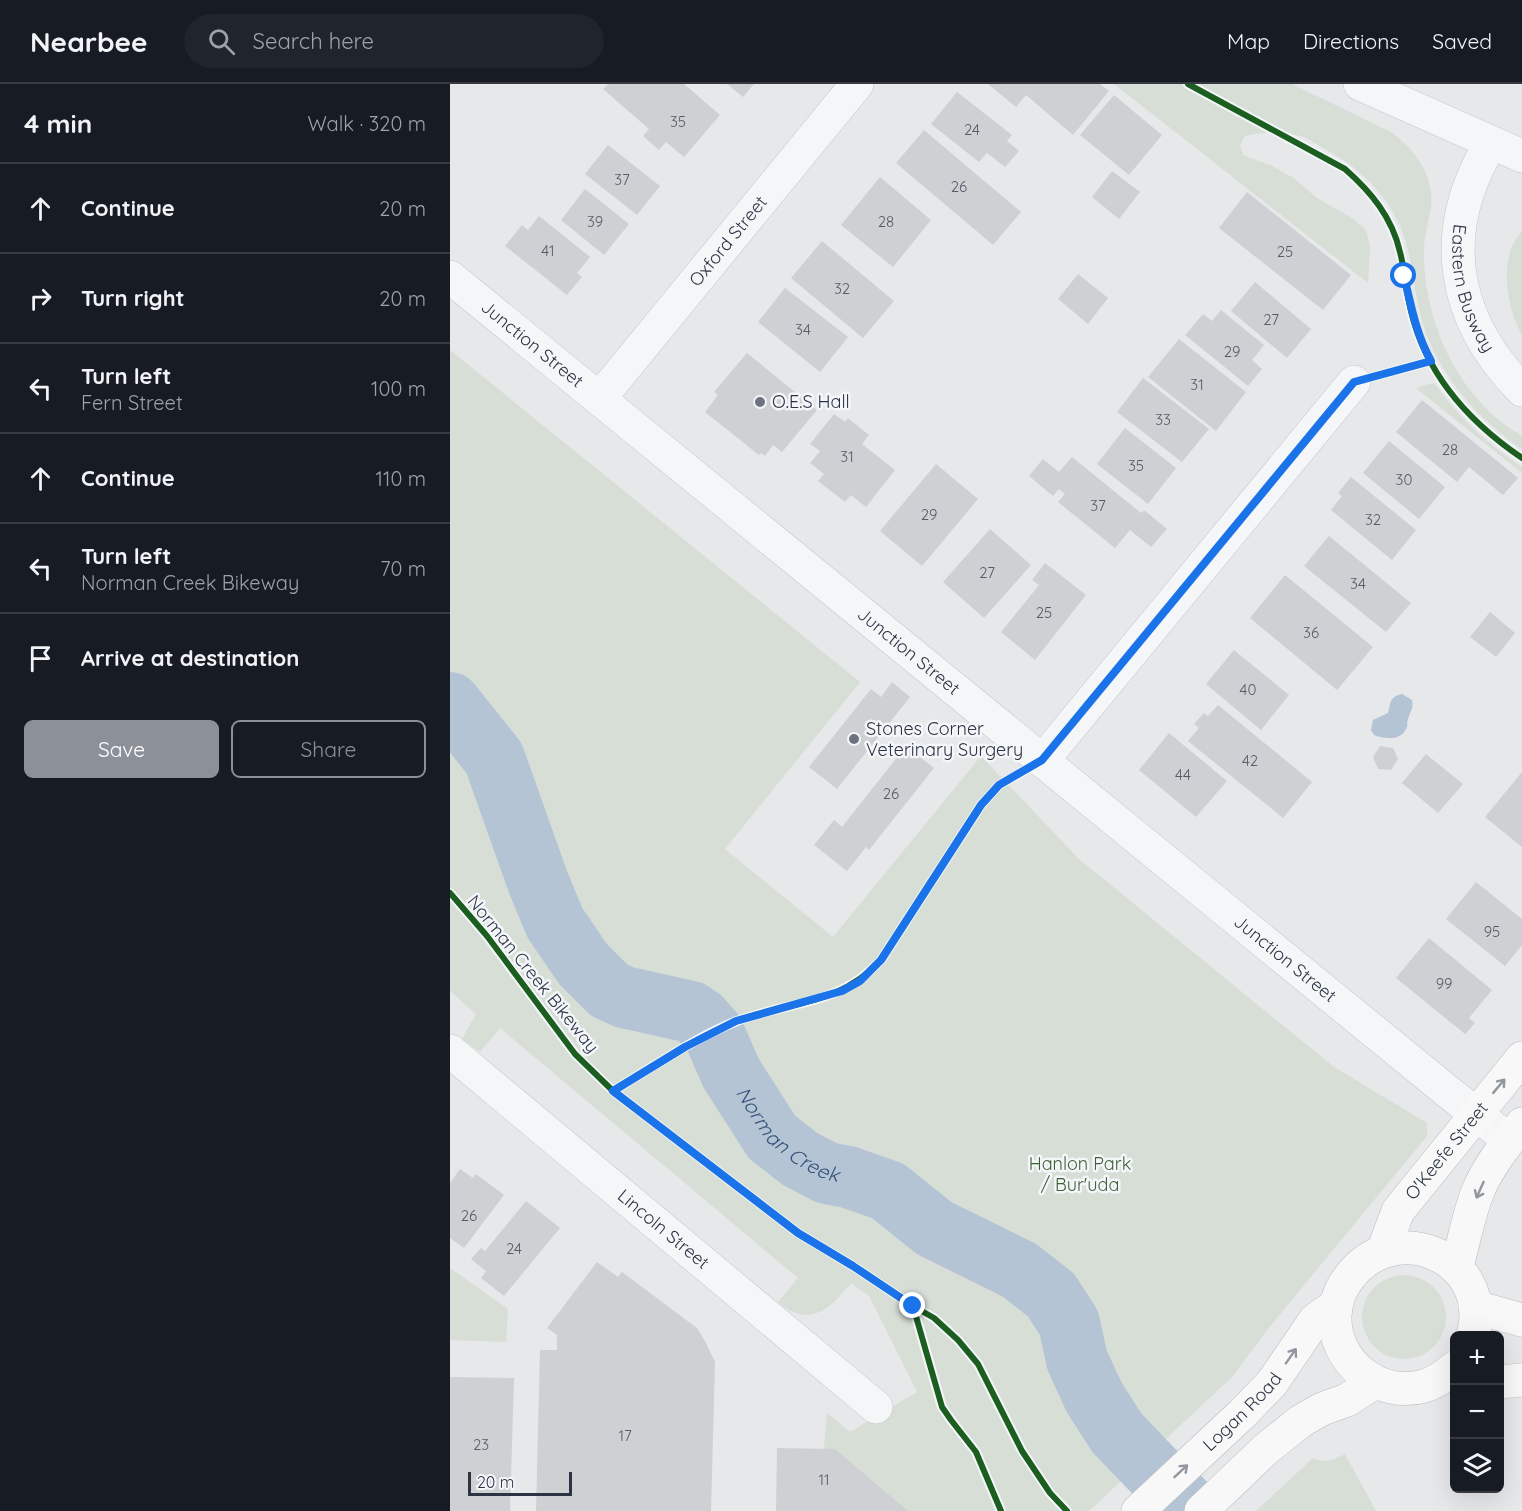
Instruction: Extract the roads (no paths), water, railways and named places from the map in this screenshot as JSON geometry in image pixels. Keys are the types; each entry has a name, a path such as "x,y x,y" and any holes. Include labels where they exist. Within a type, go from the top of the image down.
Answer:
{"main road":[{"name":"O'Keefe Street","path":"1383,1251 1398,1211 1522,1058"},
{"path":"1456,1268 1470,1213 1479,1189 1516,1132"},
{"path":"1450,1374 1423,1386 1399,1388 1375,1382 1347,1359 1339,1342 1335,1324 1336,1305 1342,1287 1352,1272 1366,1260 1383,1251 1402,1247 1422,1249 1440,1256 1456,1268 1468,1286 1474,1321 1522,1320"},
{"name":"Logan Road","path":"1138,1511 1272,1383 1315,1320 1336,1305"},
{"path":"1504,1382 1522,1380"},
{"path":"1201,1511 1284,1434 1308,1417 1347,1400 1375,1382"}],"street":[{"name":"Oxford Street","path":"599,399 857,84"},
{"path":"1360,84 1522,156"},
{"name":"Eastern Busway","path":"1491,143 1480,161 1463,208 1458,257 1462,288 1471,317 1484,345 1502,370 1522,390"},
{"name":"Junction Street","path":"450,277 1476,1114 1516,1132"},
{"path":"1042,760 1354,382"},
{"name":"Lincoln Street","path":"450,1051 876,1407"}],"water":[{"path":"1402,694 1412,700 1412,708 1404,733 1392,738 1374,735 1371,730 1373,720 1388,713 1390,703"}],"waterway":[{"name":"Norman Creek","path":"450,703 494,758 555,923 583,964 609,990 624,997 691,1012 700,1018 714,1034 731,1073 772,1137 800,1159 827,1173 848,1177 888,1191 934,1228 1019,1270 1051,1295 1069,1323 1077,1360 1094,1397 1117,1433 1192,1511"}],"place":[{"name":"O.E.S Hall","path":"760,402"},
{"name":"Stones Corner Veterinary Surgery","path":"854,739"}],"park label":[{"name":"Hanlon Park / Bur'uda","path":"1080,1174"}]}
